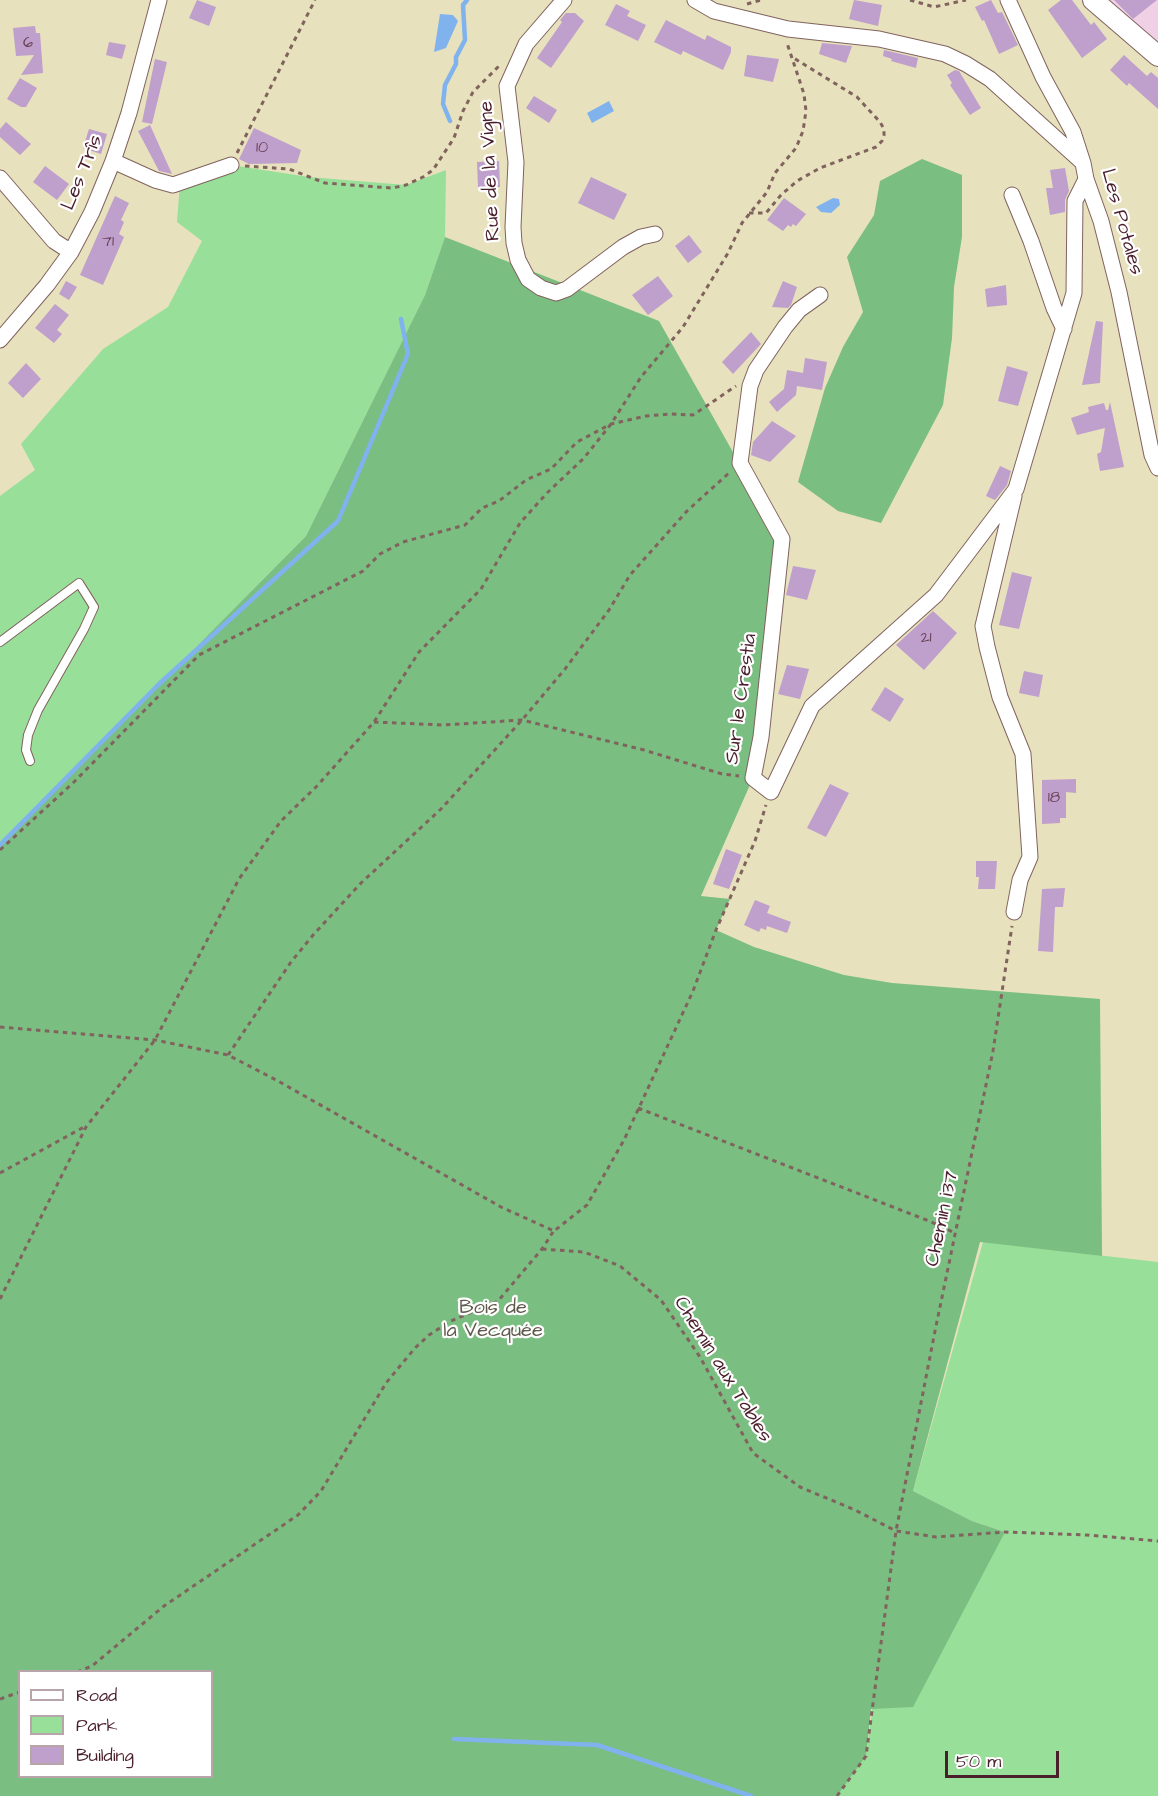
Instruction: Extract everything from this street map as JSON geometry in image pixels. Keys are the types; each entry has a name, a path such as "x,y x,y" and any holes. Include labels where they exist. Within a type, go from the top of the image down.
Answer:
{"street":[{"name":"Les Trîs","path":"0,340 47,285 71,252 92,212 113,161 129,113 159,0"},
{"name":"Rue de la Vigne","path":"564,0 520,53 507,86 516,162 514,243 518,260 528,279 541,288 556,293 567,289 622,247 641,237 655,234"},
{"path":"695,0 714,11 788,29 879,39 945,54 990,79 1083,163"},
{"name":"Les Potales","path":"1008,0 1043,77 1073,132 1083,163 1086,179 1101,220 1152,455 1158,468"},
{"path":"1093,0 1154,52"},
{"path":"113,161 172,185 231,165"},
{"path":"0,178 54,241 71,252"},
{"path":"1014,912 1020,880 1030,857 1023,754 1000,697 983,626 1016,489 1074,293 1076,201 1086,179"},
{"path":"1012,195 1054,308 1064,328"},
{"path":"740,463 750,386 756,370 799,310 820,295"},
{"name":"Sur le Crestia","path":"740,463 782,539 761,737 753,778 771,792"},
{"path":"771,792 812,706 936,595 1016,489"}],"lane":[{"path":"0,640 79,583 93,607 84,629 38,710 28,735 26,750 30,761"}],"path":[{"path":"315,0 231,165 289,169 325,183 392,188 406,185 433,170 454,138 463,111 473,92 510,56 520,53"},
{"path":"910,0 934,7 966,0"},
{"path":"0,1299 86,1126 155,1040 240,879 281,820 317,786 374,722 419,652 481,589 520,523 547,493 584,458 611,424 641,377 683,327 729,253 737,232 749,213 767,192 775,173 796,148 803,131 806,111 804,94 790,56 857,98 880,122 884,135 876,147 820,168 797,181 766,213 749,213"},
{"path":"0,850 74,782 199,655 363,571 380,554 403,542 465,525 482,508 499,501 526,480 550,469 577,442 611,424 646,416 671,414 693,416 738,384 750,386"},
{"path":"228,1055 291,962 314,934 361,883 441,809 522,720 565,669 609,610 630,575 687,511 740,463"},
{"path":"374,722 443,725 522,720 644,750 722,774 753,778"},
{"path":"80,1670 92,1666 164,1606 298,1515 321,1491 386,1383 415,1348 429,1335 451,1321 498,1301 542,1249 554,1231 587,1205 624,1140 693,991 755,841 771,792"},
{"name":"Chemin i37","path":"837,1796 866,1756 896,1531 993,1051 1014,912"},
{"path":"0,1027 155,1040 228,1055 501,1207 554,1231"},
{"path":"638,1108 955,1233"},
{"path":"0,1173 86,1126"},
{"name":"Chemin aux Tables","path":"542,1249 584,1252 620,1266 662,1300 700,1357 753,1453 800,1487 855,1510 896,1531 936,1537 1005,1532 1087,1535 1158,1541"},
{"path":"0,1699 18,1693"}],"shaded area":[{"path":"1104,0 1158,0 1158,45 1152,37"}],"green space":[{"path":"922,159 962,175 962,237 954,287 952,338 943,405 881,523 838,511 798,482 825,388 843,347 863,312 847,257 874,215 880,181"},
{"path":"231,165 309,177 406,185 446,170 445,237 425,295 306,536 0,845 0,496 35,470 21,444 103,349 168,307 202,241 177,222 180,183"},
{"name":"Bois de la Vecquée","path":"445,237 659,321 782,539 753,778 701,896 730,899 716,930 754,947 844,975 892,983 1100,999 1102,1256 980,1242 913,1491 972,1521 1005,1532 913,1707 871,1709 866,1756 837,1796 0,1796 0,845 306,536 425,295"},
{"path":"983,1242 1158,1262 1158,1796 837,1796 866,1756 873,1704 1005,1532 972,1521 913,1491"}],"water":[{"path":"440,14 453,15 458,21 446,48 434,52"},
{"path":"609,101 614,111 592,123 587,113"},
{"path":"833,198 839,199 840,205 831,213 821,212 816,207"}],"building":[{"path":"197,0 216,7 209,26 189,18"},
{"path":"854,0 882,5 878,26 849,19"},
{"path":"991,0 998,13 1002,12 1018,45 999,54 984,20 982,21 975,7"},
{"path":"1061,0 1072,0 1091,25 1094,22 1107,39 1082,58 1048,10"},
{"path":"1114,0 1157,0 1133,19"},
{"path":"616,4 630,11 627,16 646,25 638,41 605,25"},
{"path":"566,13 575,13 584,21 551,68 537,58"},
{"path":"666,20 705,40 707,35 731,47 723,70 683,51 681,55 654,42"},
{"path":"35,26 36,33 40,33 43,73 21,75 34,55 16,56 13,28"},
{"path":"109,42 126,45 122,59 106,55"},
{"path":"822,43 852,46 846,63 819,54"},
{"path":"884,50 918,58 916,68 891,61 892,59 883,56"},
{"path":"747,55 779,59 773,82 744,76"},
{"path":"1124,55 1147,76 1151,72 1158,78 1158,109 1129,83 1127,86 1110,70"},
{"path":"155,59 167,62 152,124 142,122"},
{"path":"955,70 959,71 981,108 970,115 950,85 952,83 947,75"},
{"path":"20,78 37,88 26,107 21,107 7,99"},
{"path":"534,96 557,110 549,123 526,108"},
{"path":"6,122 31,144 20,155 0,137 0,129"},
{"path":"150,125 172,174 159,171 138,131"},
{"path":"254,128 301,150 297,163 249,164 239,159"},
{"path":"89,129 107,134 101,154 83,148"},
{"path":"499,161 500,187 478,187 477,162"},
{"path":"45,166 69,184 57,200 33,182"},
{"path":"1065,168 1069,191 1065,200 1065,212 1050,215 1046,188 1053,188 1050,170"},
{"path":"591,177 627,194 614,220 578,203"},
{"path":"115,196 129,203 121,220 124,222 119,234 124,237 103,285 80,275"},
{"path":"784,198 806,214 796,226 788,225 783,231 767,220"},
{"path":"689,235 702,252 688,263 675,246"},
{"path":"658,276 673,296 648,315 632,295"},
{"path":"66,281 77,287 69,300 59,294"},
{"path":"783,281 797,287 791,305 788,308 772,307"},
{"path":"1006,285 1007,305 987,307 985,289"},
{"path":"55,304 69,315 57,330 62,334 54,343 35,328"},
{"path":"1096,321 1103,322 1100,383 1082,385"},
{"path":"751,332 761,344 733,374 722,362"},
{"path":"805,358 827,362 822,390 797,386 796,395 777,412 769,402 784,389 787,370 803,373"},
{"path":"26,363 41,379 23,398 8,383"},
{"path":"1007,366 1028,372 1018,406 998,401"},
{"path":"1110,402 1124,467 1100,471 1097,454 1101,452 1105,428 1077,435 1071,418 1089,412 1088,407 1104,403 1108,410"},
{"path":"772,421 796,436 770,462 751,455 753,442"},
{"path":"1000,466 1011,471 1007,485 995,500 986,496"},
{"path":"793,566 816,570 807,600 786,595"},
{"path":"1012,572 1032,577 1019,629 999,625"},
{"path":"933,611 957,633 924,670 896,645"},
{"path":"787,665 809,669 800,699 778,694"},
{"path":"1024,671 1043,675 1039,697 1019,693"},
{"path":"885,687 904,699 890,722 871,710"},
{"path":"1076,779 1076,793 1066,792 1066,818 1060,818 1060,823 1042,824 1042,780"},
{"path":"830,784 849,793 826,837 807,828"},
{"path":"726,849 742,855 729,889 713,884"},
{"path":"976,861 997,861 995,889 978,889 979,877 976,877"},
{"path":"1065,888 1063,907 1055,907 1053,952 1038,951 1042,889"},
{"path":"755,900 770,906 767,913 791,922 787,933 767,926 766,930 761,928 759,932 744,925"}],"waterway":[{"path":"450,121 443,104 445,85 465,40 463,5 467,0"},
{"path":"0,845 159,684 338,521 408,354 401,319"},
{"path":"454,1739 597,1745 751,1796"}]}
